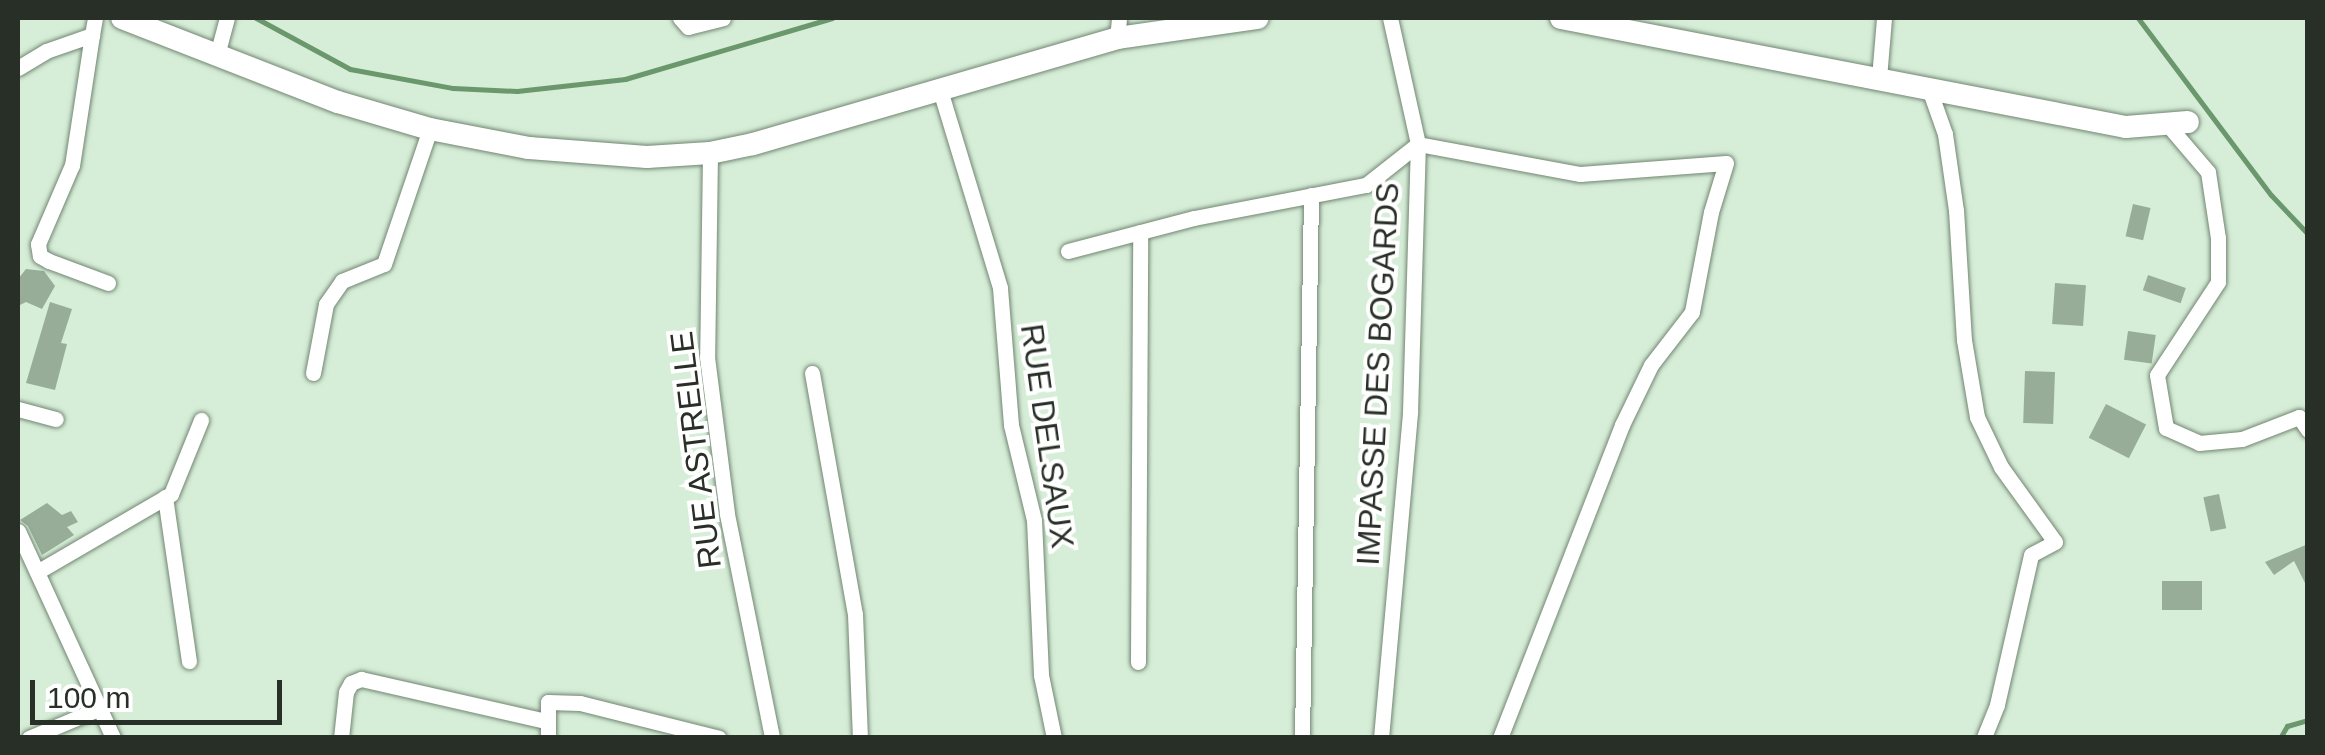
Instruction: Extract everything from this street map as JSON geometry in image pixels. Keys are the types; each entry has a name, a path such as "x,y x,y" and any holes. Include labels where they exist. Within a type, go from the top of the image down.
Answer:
{"street":[{"path":"94,18 72,164 38,244 40,256 108,283"},
{"path":"128,18 338,102 430,129 486,142 647,157 710,153 940,90 1118,28 1258,18"},
{"path":"217,55 226,18"},
{"path":"680,18 688,27 723,18"},
{"name":"IMPASSE DES BOGARDS","path":"1381,738 1410,412 1418,144 1390,18"},
{"path":"1561,18 1928,86 2126,128 2178,122 2208,172 2218,238 2218,282 2156,375 2166,428 2199,443 2242,439 2299,416 2308,430"},
{"path":"1879,78 1884,18"},
{"path":"18,68 46,51 92,35"},
{"path":"1928,86 1945,134 1954,192 1964,340 1977,417 2000,467 2054,542 2030,555 1996,705 1984,738"},
{"name":"RUE DELSAUX","path":"940,90 1000,288 1011,425 1034,520 1041,675 1054,738"},
{"path":"313,373 326,304 342,281 384,264 430,129"},
{"path":"1068,251 1366,185 1418,144 1580,174 1726,164 1692,312 1651,365 1622,425 1500,738"},
{"name":"RUE ASTRELLE","path":"710,153 708,376 727,514 772,738"},
{"path":"1302,738 1311,195"},
{"path":"1138,662 1140,232"},
{"path":"812,373 855,614 860,738"},
{"path":"18,409 56,420"},
{"path":"18,576 165,497 179,484 201,420"},
{"path":"165,497 188,661"},
{"path":"18,531 113,738"},
{"path":"341,738 346,692 351,683 361,680 547,729 548,702 580,703 719,738"},
{"path":"29,738 98,709"}],"building":[{"path":"2133,204 2151,208 2143,240 2126,236"},
{"path":"26,269 44,271 55,286 42,309 26,302 18,306 18,279"},
{"path":"2148,275 2186,288 2181,303 2143,290"},
{"path":"2055,283 2086,285 2083,326 2052,324"},
{"path":"50,302 72,309 61,343 67,344 55,390 26,383"},
{"path":"2128,331 2156,335 2152,364 2124,360"},
{"path":"2025,371 2055,372 2053,424 2023,423"},
{"path":"2106,404 2146,424 2129,458 2089,438"},
{"path":"2219,494 2226,528 2211,532 2203,497"},
{"path":"47,503 62,515 71,511 78,522 67,527 74,535 42,555 28,526 20,520"},
{"path":"2308,544 2308,589 2294,561 2274,575 2265,562"},
{"path":"2162,581 2202,581 2202,610 2162,610"}],"waterway":[{"path":"256,18 350,69 453,88 517,91 625,79 832,18"},
{"path":"2138,18 2271,195 2308,234"},
{"path":"2280,738 2287,726 2308,720"}]}
